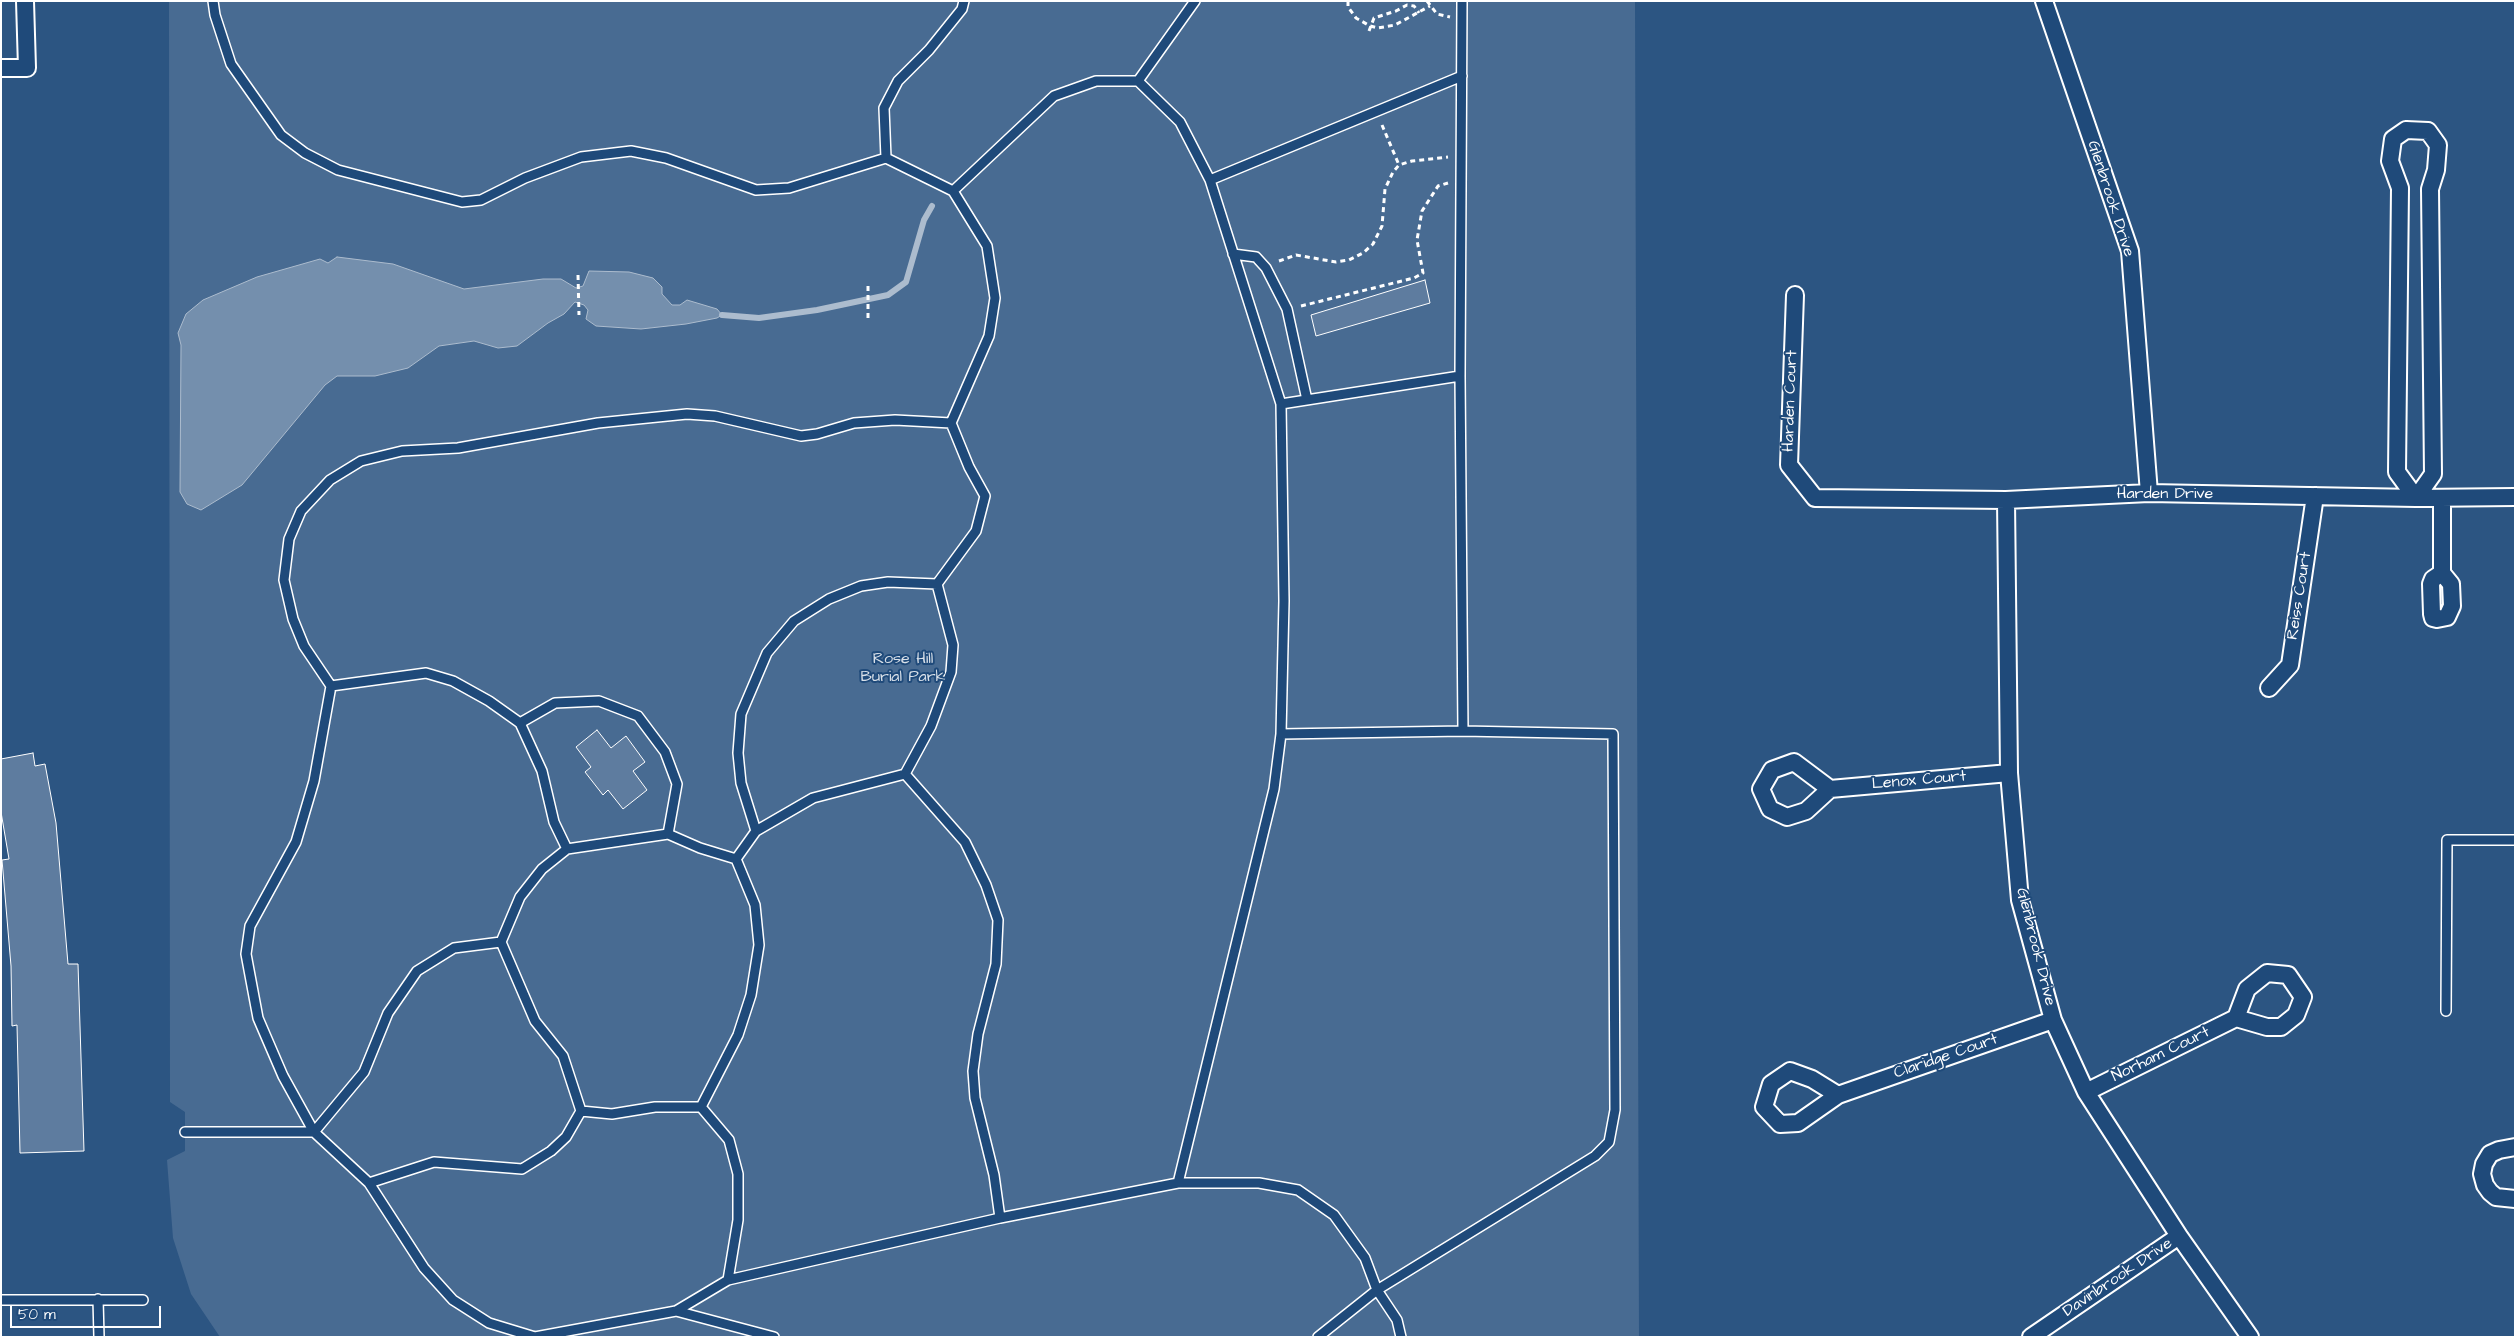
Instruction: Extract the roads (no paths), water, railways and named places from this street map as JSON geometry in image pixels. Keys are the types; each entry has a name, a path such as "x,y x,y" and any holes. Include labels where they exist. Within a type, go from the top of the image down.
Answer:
{"street":[{"path":"1,68 27,68 24,1"},
{"name":"Glenbrook Drive","path":"2044,1 2130,251 2149,493"},
{"path":"2406,130 2428,131 2438,145 2436,170 2430,189 2433,474 2416,498 2397,472 2400,188 2390,161 2393,139 2406,130"},
{"name":"Harden Court","path":"1795,296 1789,465 1814,498"},
{"name":"Harden Drive","path":"1814,498 2006,500 2149,493 2416,498 2515,497"},
{"name":"Reiss Court","path":"2269,688 2290,665 2315,496"},
{"path":"2442,498 2442,573"},
{"name":"Glenbrook Drive","path":"2006,500 2009,773 2020,900 2053,1020 2086,1092 2179,1236 2250,1337"},
{"name":"Lenox Court","path":"1830,789 2009,773"},
{"name":"Norham Court","path":"2086,1092 2236,1018"},
{"name":"Claridge Court","path":"1838,1095 2053,1020"},
{"path":"2515,1147 2490,1154 2484,1164 2482,1174 2484,1185 2496,1197 2515,1199"},
{"name":"Davinbrook Drive","path":"2031,1337 2179,1236"}],"lane":[{"path":"213,1 214,14 231,64 281,135 305,152 338,170 462,202 480,200 525,178 581,157 631,151 666,158 756,190 789,188 886,158 953,191 987,246 995,298 989,336 951,423 969,467 985,496 976,531 937,584"},
{"path":"886,158 884,108 898,80 929,50 962,9 964,1"},
{"path":"1138,80 1196,1"},
{"path":"1462,1 1460,376 1463,731"},
{"path":"1210,180 1462,76"},
{"path":"953,191 1054,96 1096,80 1138,80 1180,122 1210,180 1281,404 1284,600 1280,734 1274,789 1178,1183"},
{"path":"1233,254 1256,257 1266,268 1286,310 1307,400"},
{"path":"1281,404 1460,376"},
{"path":"951,423 895,420 854,422 817,434 801,436 715,416 686,414 598,423 458,448 402,451 361,461 330,480 301,511 289,540 284,580 293,619 304,646 332,686 314,781 296,842 250,926 246,954 258,1018 283,1076 314,1132 369,1183 424,1268 453,1300 489,1323 535,1337 676,1311 728,1280 1000,1218 1178,1183 1259,1183 1298,1190 1334,1215 1365,1258 1377,1290 1397,1320 1401,1337"},
{"path":"756,830 741,783 738,752 742,714 767,653 794,621 829,599 861,586 888,582 937,584"},
{"path":"736,859 756,830 813,798 905,774 931,726 951,672 953,646 937,584"},
{"path":"332,686 426,673 453,681 489,701 520,723 542,771 554,822 567,850"},
{"path":"520,723 555,703 600,701 638,716 665,752 677,784 668,834"},
{"path":"1280,734 1463,731 1612,734 1615,1110 1609,1142 1595,1156 1377,1290 1318,1337"},
{"path":"905,774 965,842 986,885 998,920 996,964 978,1034 973,1071 975,1098 994,1175 1000,1218"},
{"path":"369,1183 434,1162 522,1169 551,1152 566,1137 581,1111 563,1056 535,1021 501,942 520,897 542,870 567,850 668,834 700,848 736,859"},
{"path":"2446,1011 2447,840 2515,840"},
{"path":"701,1107 738,1035 750,995 759,945 755,905 736,859"},
{"path":"314,1132 364,1072 388,1013 417,971 454,948 501,942"},
{"path":"581,1111 612,1114 655,1107 701,1107 729,1140 738,1174 738,1220 728,1280"},
{"path":"185,1132 314,1132"},
{"path":"98,1299 99,1337"},
{"path":"1,1300 143,1300"},
{"path":"676,1311 774,1337"}],"waterway":[{"path":"722,315 759,318 817,310 888,295 906,282 924,220 932,206"}],"park label":[{"name":"Rose Hill Burial Park","path":"903,669"}]}
